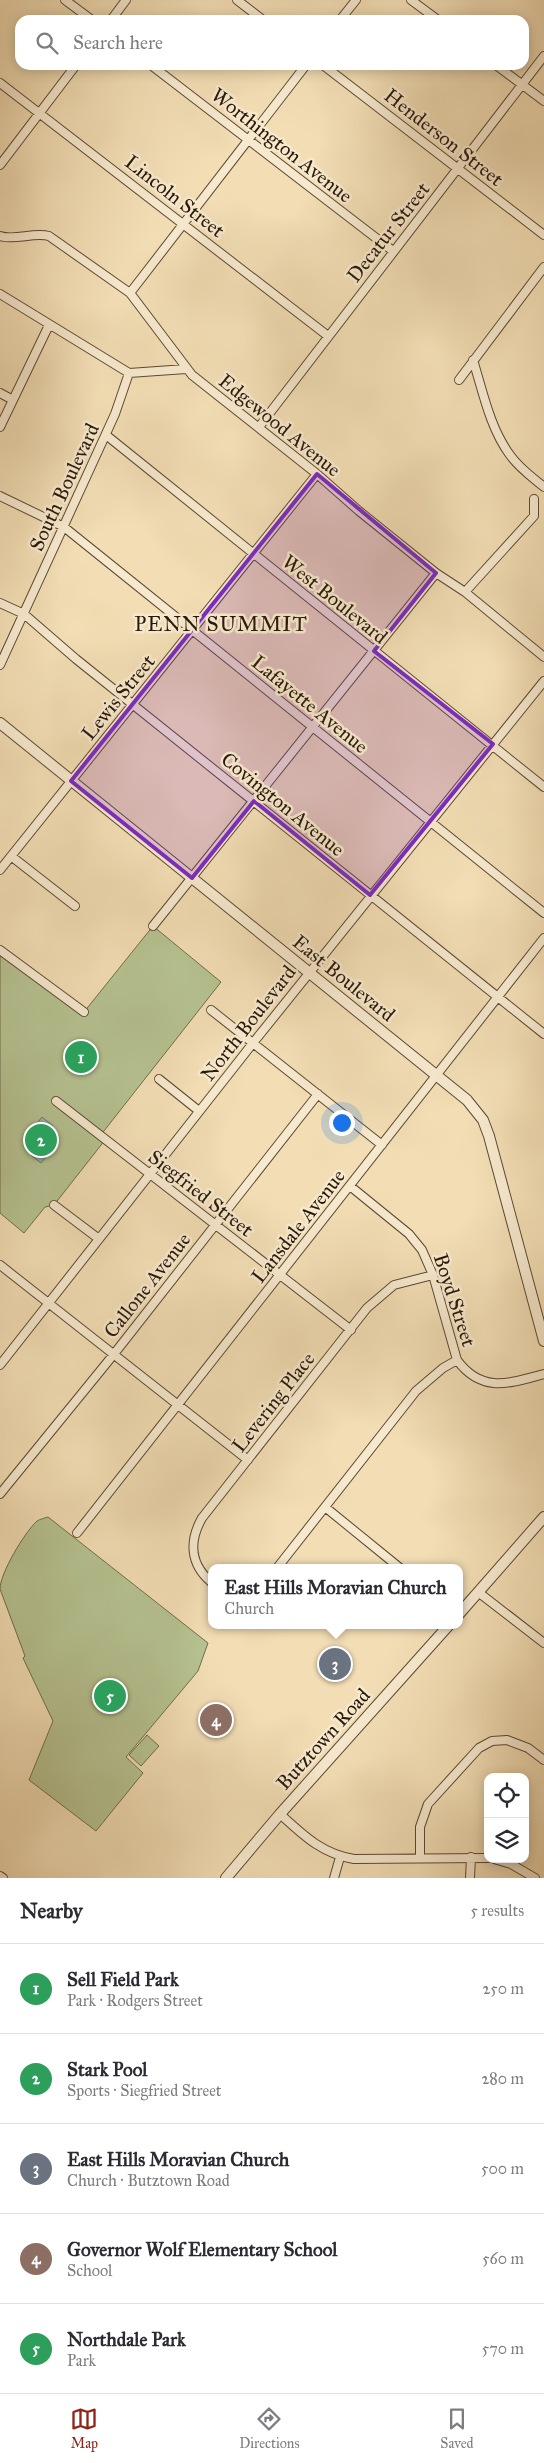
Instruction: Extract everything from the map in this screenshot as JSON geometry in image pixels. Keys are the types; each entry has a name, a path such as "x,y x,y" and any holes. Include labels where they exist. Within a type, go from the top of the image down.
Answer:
{"street":[{"path":"65,0 85,15"},
{"path":"115,15 126,0"},
{"path":"237,0 256,15"},
{"path":"344,15 356,0"},
{"path":"411,0 431,15"},
{"name":"Decatur Street","path":"259,428 544,56"},
{"path":"0,165 72,70"},
{"name":"Worthington Avenue","path":"157,70 393,251"},
{"path":"130,293 302,70"},
{"name":"Henderson Street","path":"330,70 544,236"},
{"path":"502,70 544,102"},
{"name":"Lincoln Street","path":"0,83 184,223 328,336"},
{"name":"Edgewood Avenue","path":"0,236 12,237 38,234 49,236 130,293 186,369 317,474 436,574 464,592 544,657"},
{"path":"459,380 544,267"},
{"path":"0,294 128,373 186,369"},
{"path":"0,428 49,324"},
{"path":"473,360 490,416 509,454 522,469 544,487"},
{"name":"South Boulevard","path":"0,665 106,435 128,373"},
{"path":"0,393 13,400"},
{"name":"West Boulevard","path":"106,435 544,787"},
{"name":"Lewis Street","path":"0,870 317,474"},
{"name":"Lafayette Avenue","path":"0,496 64,527 544,913"},
{"path":"464,592 534,516 534,499"},
{"path":"153,926 436,574"},
{"name":"Covington Avenue","path":"0,602 24,614 133,704 544,1034"},
{"name":"North Boulevard","path":"0,1365 370,895 544,681"},
{"name":"East Boulevard","path":"0,724 468,1100 483,1120 489,1136 544,1341"},
{"path":"11,856 74,906"},
{"name":"Lansdale Avenue","path":"77,1533 281,1276 436,1074 544,938"},
{"path":"0,950 84,1012"},
{"path":"211,1010 382,1145"},
{"path":"159,1079 199,1111"},
{"name":"Callone Avenue","path":"0,1494 114,1354 318,1094"},
{"name":"Siegfried Street","path":"56,1101 350,1330"},
{"name":"Boyd Street","path":"350,1186 416,1241 433,1276 458,1360 464,1369 490,1383 508,1384 544,1374"},
{"path":"54,1205 99,1239"},
{"path":"0,1265 248,1460"},
{"name":"Levering Place","path":"208,1578 195,1561 192,1538 202,1518 367,1308 389,1288 406,1281 433,1276"},
{"path":"280,1564 416,1391 443,1368 458,1360"},
{"path":"325,1507 395,1564"},
{"path":"463,1609 544,1517"},
{"path":"478,1592 544,1643"},
{"name":"Butztown Road","path":"226,1878 280,1814 445,1629"},
{"path":"420,1857 420,1827 428,1804 480,1748 492,1741 507,1740 528,1748 544,1760"},
{"path":"280,1814 318,1847 340,1857 354,1859 484,1858"},
{"path":"334,1878 340,1857"},
{"path":"470,1878 471,1857"},
{"path":"508,1863 535,1878"}],"highlighted area":[{"path":"317,474 436,573 374,651 493,744 370,895 254,801 192,878 71,781"}],"green space":[{"path":"153,926 221,982 100,1136 105,1140 54,1205 45,1207 24,1233 0,1213 0,950 84,1012"},
{"path":"48,1517 208,1643 198,1671 126,1757 143,1773 96,1831 29,1780 53,1721 23,1658 25,1656 0,1589 4,1573 20,1543 37,1521"},
{"path":"147,1735 159,1746 141,1766 129,1755"}],"water":[{"path":"42,1117 53,1126 46,1135 56,1144 41,1163 31,1155 37,1145 26,1137"}],"place":[{"name":"Sell Field Park","path":"81,1057"},
{"name":"Stark Pool","path":"41,1140"},
{"name":"East Hills Moravian Church","path":"335,1664"},
{"name":"Northdale Park","path":"110,1696"},
{"name":"Governor Wolf Elementary School","path":"216,1720"}],"district":[{"name":"PENN SUMMIT","path":"221,624"}]}
